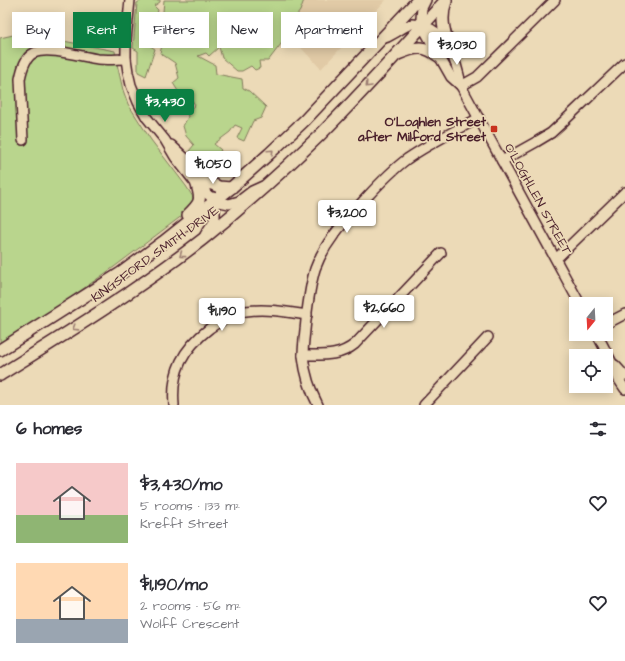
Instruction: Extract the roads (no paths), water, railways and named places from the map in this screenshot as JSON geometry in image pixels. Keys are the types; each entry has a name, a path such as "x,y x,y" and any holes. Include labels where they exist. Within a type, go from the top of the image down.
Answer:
{"main road":[{"name":"KINGSFORD SMITH DRIVE","path":"0,350 121,273 231,188 304,120 418,0"},
{"name":"KINGSFORD SMITH DRIVE","path":"0,375 80,326 135,289 203,239 266,185 321,134 446,0"},
{"path":"446,0 442,20 449,48"},
{"path":"394,56 408,50 419,48 431,50 440,57"},
{"path":"163,242 198,205 201,183 231,188"}],"street":[{"path":"130,0 126,39 126,59 131,85 138,102 175,157 201,183 215,201 215,219 203,239"},
{"name":"O'LOGHLEN STREET","path":"426,0 422,8 421,18 426,33 451,77 461,86"},
{"path":"461,86 477,77 555,0"},
{"path":"381,40 401,28 413,24 423,25"},
{"name":"O'LOGHLEN STREET","path":"423,25 430,28 440,36 449,48 459,75 461,86 576,297"},
{"path":"23,140 20,79 21,70 25,62 34,53 41,51 53,51 99,59 126,59"},
{"path":"502,161 551,133 625,63"},
{"path":"318,405 306,373 303,355 310,289 320,258 330,239 397,166 420,150 478,118"},
{"path":"215,201 229,204 239,201 252,191 266,185"},
{"path":"556,259 625,192"},
{"path":"303,355 332,355 345,352 355,344 441,253"},
{"path":"174,405 175,378 185,353 193,342 221,320 233,314 258,310 307,315"},
{"path":"613,320 625,314"},
{"path":"424,405 488,337"},
{"path":"613,364 625,376"},
{"path":"613,365 619,380 625,389"}],"place":[{"name":"O'Loghlen Street after Milford Street","path":"494,129"}]}
